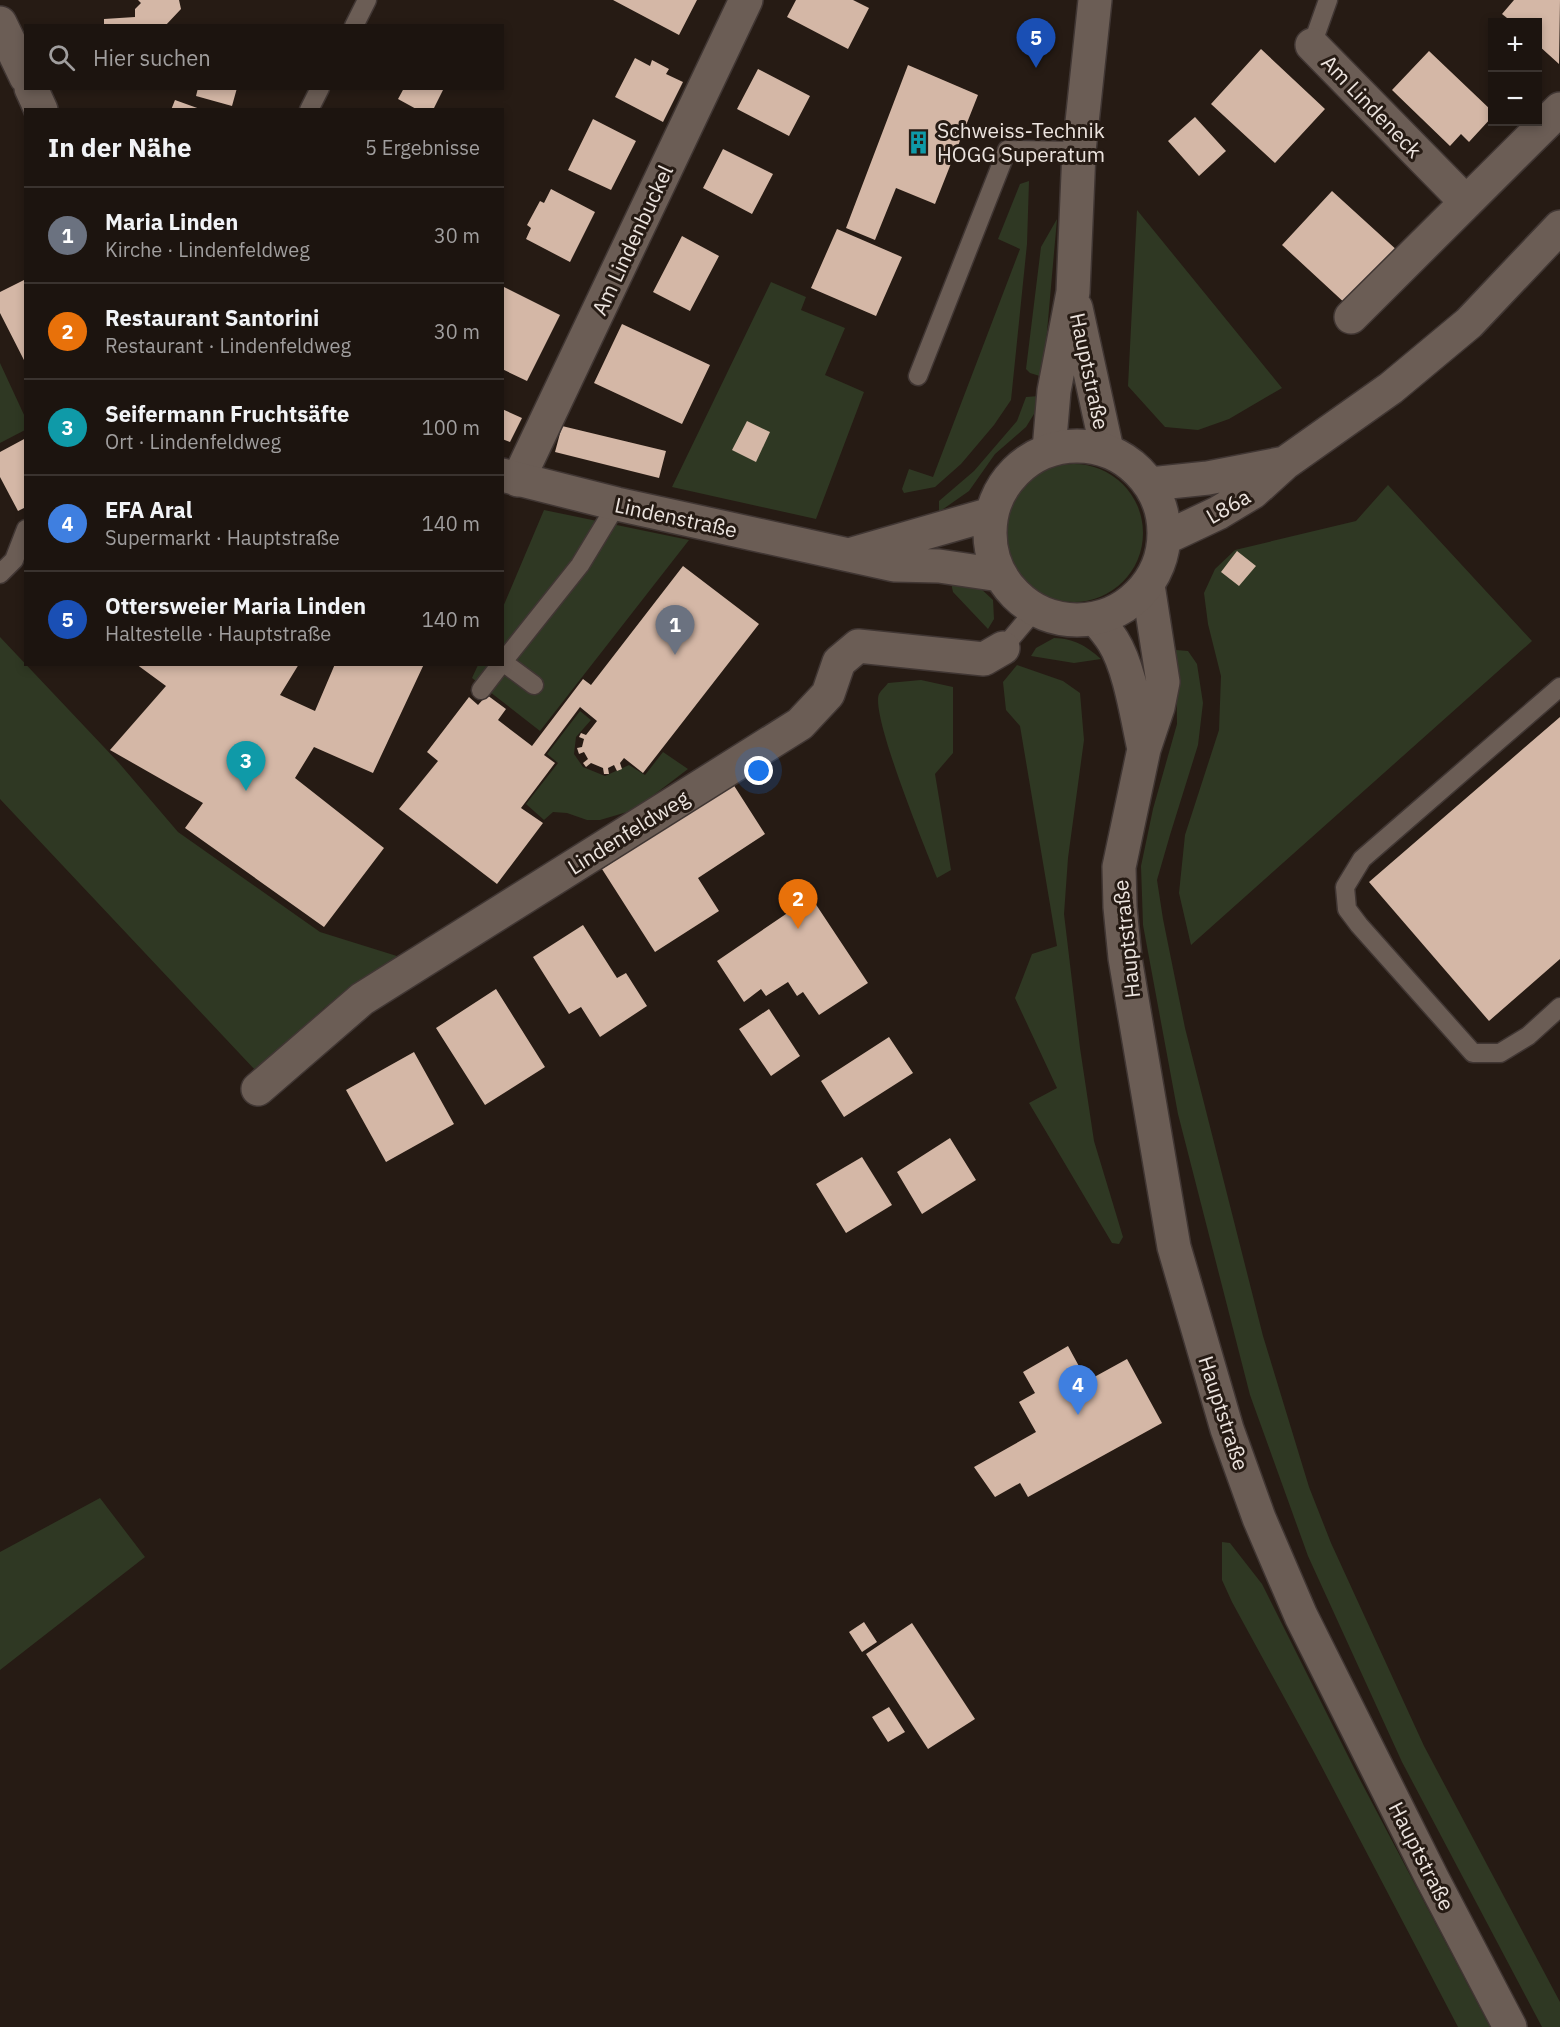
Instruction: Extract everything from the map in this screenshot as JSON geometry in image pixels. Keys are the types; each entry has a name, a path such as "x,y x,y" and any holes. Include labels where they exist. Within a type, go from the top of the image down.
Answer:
{"street":[{"name":"Am Lindenbuckel","path":"510,477 746,0"},
{"name":"Hauptstraße","path":"1049,450 1054,391 1073,292 1079,151 1095,0"},
{"path":"0,23 24,73"},
{"name":"Am Lindeneck","path":"1312,45 1466,202"},
{"path":"32,90 40,108"},
{"path":"1351,317 1560,109"},
{"name":"L86a","path":"1165,538 1218,513 1253,492 1285,463 1391,388 1469,323 1560,227"},
{"name":"Hauptstraße","path":"1073,292 1107,450"},
{"path":"1078,445 1107,450 1131,464 1150,484 1162,510 1165,538 1159,562 1148,585 1134,600 1116,612 1096,619 1076,621 1054,618 1035,610 1016,597 1000,575 993,558 989,537 991,514 1002,486 1023,464 1049,450 1078,445"},
{"path":"1150,484 1208,478 1285,463"},
{"name":"Lindenstraße","path":"510,477 617,504 894,565 939,566 1000,575"},
{"name":"Lindenstraße","path":"850,554 991,514"},
{"name":"Hauptstraße","path":"1148,585 1163,682 1158,707 1143,749 1119,867 1120,907 1125,958 1174,1247 1227,1429 1258,1518 1301,1616 1432,1878 1510,2027"},
{"name":"Hauptstraße","path":"1096,619 1114,643 1123,665 1132,694 1143,749"},
{"name":"Lindenfeldweg","path":"258,1089 362,999 800,724 828,694 839,662 858,646 984,659 1003,648"}],"lane":[{"path":"355,24 367,0"},
{"name":"Am Lindeneck","path":"1312,45 1328,0"},
{"path":"310,108 319,90"},
{"path":"918,376 1007,150 1079,151"},
{"path":"504,660 580,565 617,504"},
{"path":"0,574 14,560 24,534"},
{"path":"1003,648 1035,610"},
{"path":"504,664 534,685"},
{"path":"481,690 500,666"},
{"path":"1560,687 1362,859 1345,887 1347,909 1359,926 1473,1053 1500,1053 1528,1036 1560,1007"}],"green space":[{"path":"1029,181 1027,244 1011,400 994,425 961,464 935,487 904,493 902,489 909,469 933,477 1020,249 998,239 1020,184"},
{"path":"1137,210 1282,388 1229,419 1198,430 1165,427 1128,386"},
{"path":"1057,219 1043,377 1030,373 1026,369 1041,247"},
{"path":"771,282 806,297 801,310 845,328 825,375 864,392 816,519 672,487"},
{"path":"0,363 24,415 24,431 0,443"},
{"path":"1039,396 1034,414 1026,427 995,454 969,491 939,512 939,501 974,471 1017,421 1026,397"},
{"path":"1074,464 1100,470 1123,484 1137,507 1143,533 1137,559 1123,582 1100,596 1074,602 1048,596 1025,582 1011,559 1005,533 1011,507 1025,484 1048,470"},
{"path":"1388,485 1532,641 1191,945 1179,893 1185,835 1219,730 1221,676 1208,624 1204,593 1215,569 1235,550 1356,521"},
{"path":"544,510 689,540 540,731 472,678 478,666 504,666 504,605"},
{"path":"951,583 978,586 993,600 994,619 988,629 953,592"},
{"path":"0,637 24,662 24,666 27,666 119,763 178,832 320,932 400,957 324,1008 257,1072 0,799"},
{"path":"1054,638 1079,644 1101,659 1074,663 1031,656 1036,648"},
{"path":"1176,650 1188,651 1197,664 1203,703 1198,745 1157,880 1185,1028 1263,1336 1309,1487 1331,1543 1424,1746 1560,2002 1560,2027 1542,2027 1402,1762 1308,1556 1250,1395 1178,1114 1143,925 1141,866 1153,809 1177,724"},
{"path":"1017,665 1063,681 1080,693 1084,740 1068,858 1064,914 1094,1141 1123,1237 1119,1244 1112,1243 1029,1103 1057,1088 1015,998 1032,954 1057,946 1020,726 1006,710 1003,682"},
{"path":"921,680 953,687 953,753 935,774 951,870 937,878 890,754 878,706 879,694 888,683"},
{"path":"580,711 591,720 576,737 574,754 583,767 605,776 629,765 645,775 663,752 688,769 634,810 600,820 587,820 567,813 553,812 544,820 526,804 558,763 547,754"},
{"path":"100,1498 145,1557 0,1670 0,1552"},
{"path":"1222,1542 1230,1543 1262,1584 1358,1776 1490,2027 1458,2027 1315,1754 1232,1602 1222,1580"}],"building":[{"path":"138,0 179,0 181,9 167,24 104,24 104,19 135,17 135,9 141,3"},
{"path":"613,0 697,0 679,35"},
{"path":"796,0 853,0 869,8 848,49 787,17"},
{"path":"1514,0 1560,0 1559,64 1542,49 1542,18 1507,18 1502,14"},
{"path":"1261,49 1325,109 1275,163 1211,104"},
{"path":"1429,51 1488,107 1488,121 1469,142 1461,134 1450,146 1392,90"},
{"path":"635,58 650,66 652,60 669,69 666,74 683,82 663,122 615,97"},
{"name":"Schweiss-Technik HOGG Superatum","path":"908,65 978,95 935,204 896,188 875,240 846,228"},
{"path":"758,69 810,96 789,136 737,109"},
{"path":"198,90 236,90 232,106 196,96"},
{"path":"403,90 443,90 434,108 414,108 398,99"},
{"path":"175,100 197,108 172,108"},
{"path":"1195,117 1226,151 1199,176 1168,141"},
{"path":"593,119 636,141 611,190 568,170"},
{"path":"723,149 773,174 752,214 703,188"},
{"path":"551,189 595,212 570,262 526,239 531,228 527,225 540,201 544,203"},
{"path":"1332,191 1399,252 1348,306 1282,245"},
{"path":"837,229 902,257 876,316 811,288"},
{"path":"682,236 719,256 690,311 653,292"},
{"path":"24,280 24,360 0,313 0,292"},
{"path":"504,287 560,315 527,381 504,370"},
{"path":"622,324 710,365 682,424 594,383"},
{"path":"504,410 522,418 510,442 504,440"},
{"path":"747,421 770,432 756,462 732,450"},
{"path":"562,426 666,451 659,478 555,452"},
{"path":"24,439 24,508 18,511 0,477 0,452"},
{"path":"1237,551 1256,566 1239,586 1221,572"},
{"path":"683,566 759,624 643,773 624,758 620,763 622,769 617,771 614,765 608,768 609,774 604,774 603,768 591,763 586,767 583,763 588,759 584,752 579,754 577,748 582,747 584,739 579,737 581,733 586,735 597,721 580,707 544,755 555,763 521,808 543,823 497,884 399,809 438,761 427,752 469,697 478,705 487,695 506,709 498,720 532,746 583,679 591,685"},
{"path":"139,666 298,666 280,695 315,711 334,666 423,666 373,773 314,747 295,778 384,848 324,927 185,828 203,803 110,750 166,686"},
{"path":"1560,717 1560,959 1489,1021 1369,882"},
{"path":"733,784 765,834 698,878 719,911 655,952 602,869"},
{"path":"811,897 868,983 819,1015 803,992 797,996 788,982 766,996 761,989 744,1002 717,961"},
{"path":"583,925 617,978 626,973 647,1006 600,1037 581,1007 569,1014 533,957"},
{"path":"496,989 545,1067 485,1105 436,1028"},
{"path":"769,1009 800,1056 771,1076 739,1029"},
{"path":"889,1037 913,1073 844,1117 821,1081"},
{"path":"414,1052 454,1124 386,1162 346,1090"},
{"path":"950,1138 976,1180 922,1214 897,1172"},
{"path":"862,1157 892,1205 846,1233 816,1184"},
{"path":"1068,1346 1087,1381 1127,1359 1162,1423 1028,1497 1020,1483 995,1497 974,1467 1036,1432 1019,1402 1035,1393 1023,1372"},
{"path":"864,1622 877,1642 862,1652 849,1632"},
{"path":"912,1623 975,1719 928,1749 866,1654"},
{"path":"889,1707 905,1732 888,1742 872,1717"}],"place":[{"name":"Ottersweier Maria Linden","path":"1036,68"},
{"name":"Schweiss-Technik HOGG Superatum","path":"919,142"},
{"name":"Maria Linden","path":"675,655"},
{"name":"Seifermann Fruchtsäfte","path":"246,791"},
{"name":"Restaurant Santorini","path":"798,929"},
{"name":"EFA Aral","path":"1078,1415"}]}
